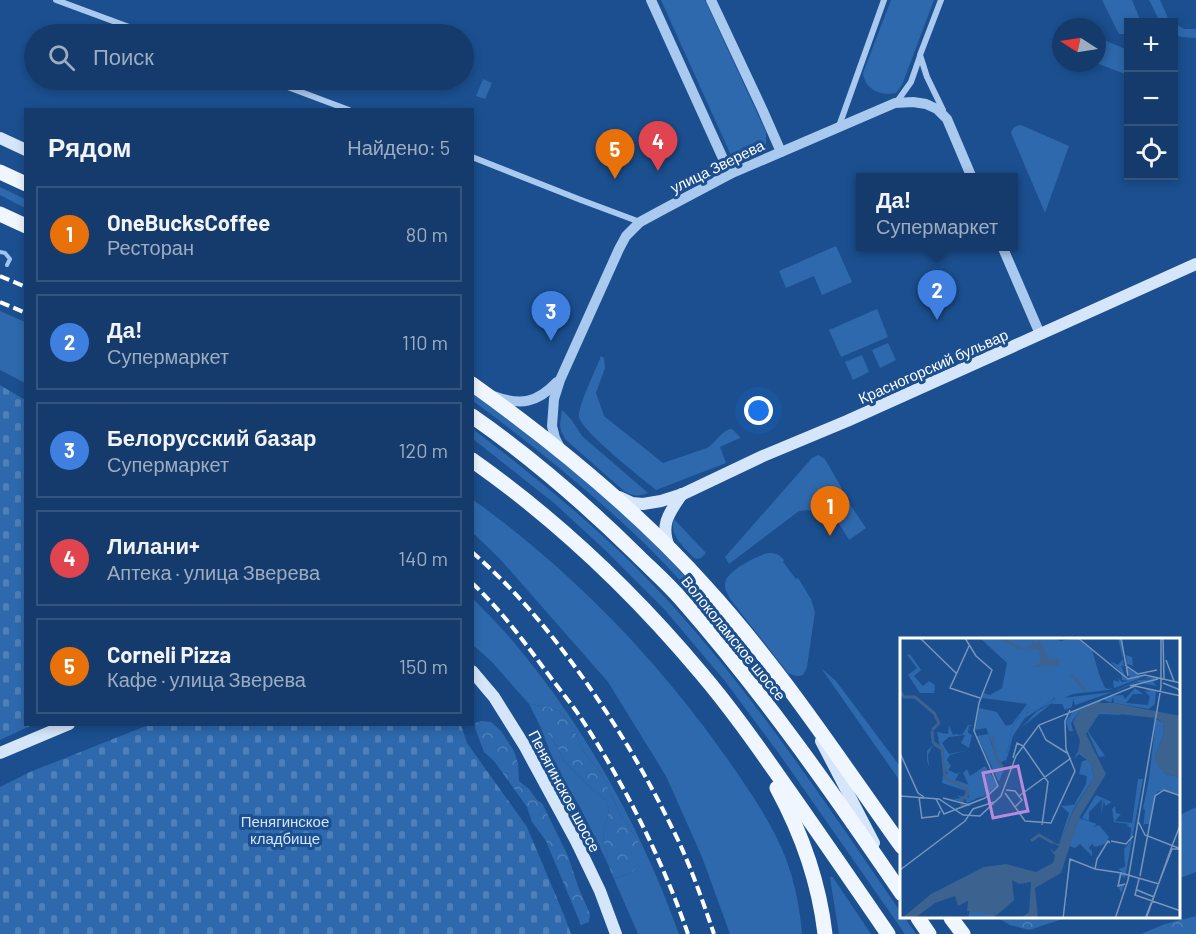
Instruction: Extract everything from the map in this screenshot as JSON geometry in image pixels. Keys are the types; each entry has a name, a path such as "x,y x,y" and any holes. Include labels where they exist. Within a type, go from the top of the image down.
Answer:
{"main road":[{"path":"0,138 24,149"},
{"path":"0,172 24,183"},
{"path":"0,214 24,225"},
{"name":"Красногорский бульвар","path":"613,495 632,503 643,504 682,494 1196,264"},
{"path":"474,385 562,451 613,495 706,586 805,711 900,844"},
{"name":"Волоколамское шоссе","path":"474,417 519,450 565,488 680,598 796,743 898,889"},
{"path":"474,462 533,506 580,547 621,586 702,674 744,727 888,934"},
{"path":"670,550 665,538 665,526 669,512 682,494"},
{"name":"Пенягинское шоссе","path":"474,673 495,698 524,745 576,841 600,891 616,934"},
{"path":"805,711 898,889"},
{"path":"0,753 64,726"},
{"path":"744,727 790,811 805,847 816,882 825,934"},
{"path":"919,919 929,934"},
{"path":"952,919 963,934"}],"street":[{"path":"56,0 121,24"},
{"path":"651,0 730,174"},
{"path":"711,0 780,152"},
{"path":"838,128 884,0"},
{"path":"895,103 911,82 941,0"},
{"path":"920,55 927,77 970,173"},
{"path":"296,90 344,108"},
{"name":"улица Зверева","path":"640,222 730,174 895,103 926,104 937,109 947,119"},
{"path":"474,158 640,222 626,236 618,249 560,380 553,406 552,426 562,451"},
{"path":"1004,251 1040,334"},
{"path":"486,393 501,399 524,402 547,393 560,380"}],"green space":[{"path":"661,0 705,0 766,132 766,144 762,150 742,159 730,153"},
{"path":"891,0 934,0 902,85 896,93 885,94 870,88 863,73"},
{"path":"1102,0 1132,0 1139,18 1124,18 1124,34 1119,34"},
{"path":"1149,0 1160,0 1168,18 1158,18"},
{"path":"1178,25 1184,29 1196,29 1196,38 1178,36"},
{"path":"1106,41 1124,48 1124,74 1106,67"},
{"path":"483,79 492,83 485,99 476,96"},
{"path":"1021,125 1069,146 1045,213 1011,133 1014,127"},
{"path":"0,187 24,199 24,207 0,195"},
{"path":"836,246 852,282 822,295 814,276 786,288 779,271"},
{"path":"877,309 888,337 841,357 829,330"},
{"path":"0,311 24,322 24,382 0,370"},
{"path":"888,343 896,360 880,368 872,350"},
{"path":"862,355 869,372 853,380 845,362"},
{"path":"601,356 604,358 605,368 596,393 604,416 663,463 707,448 725,432 732,429 740,438 720,447 726,463 656,490 613,455 590,433 579,417 584,397"},
{"path":"0,385 24,399 24,726 30,726 0,740"},
{"path":"474,393 580,476 631,520 709,601 761,674 696,598 643,543 607,509 532,446 474,402"},
{"path":"562,410 582,436 648,493 635,495 624,491 565,439 560,424"},
{"path":"474,430 576,512 625,556 703,640 763,716 847,834 900,911 900,919 906,919 916,934 905,934 780,755 725,681 664,609 554,503 474,440"},
{"path":"818,455 825,459 842,489 823,500 830,513 849,503 866,528 849,540 838,522 828,528 814,511 799,511 729,564 725,557 812,458"},
{"path":"474,500 544,555 610,618 671,685 699,720 751,794 780,845 794,886 802,934 730,934 702,857 666,776 608,682 500,559 474,534"},
{"path":"674,519 706,553 701,558 693,557 678,540 673,530"},
{"path":"768,553 781,556 811,599 815,612 807,667 801,676 788,673 730,599 726,589 726,580 733,572 751,560"},
{"path":"474,600 532,665 583,737 627,813 679,934 638,934 614,879 633,872 642,856 637,839 621,816 601,773 583,751 572,725 559,711 550,707 529,704 492,662 474,646"},
{"path":"821,668 836,681 900,766 900,781"},
{"path":"529,704 550,707 559,711 572,725 583,751 601,773 621,816 637,839 643,856 633,872 614,879 607,862 608,854 603,836 609,809 606,800 564,761 553,739 540,726"},
{"path":"491,722 501,731 514,751 518,763 519,781 542,803 568,856 590,914 589,922 581,925 546,841 532,822 527,807 494,761 484,752 475,728 475,723"},
{"name":"Пенягинское кладбище","path":"146,726 461,726 467,743 527,827 571,934 0,934 0,787 30,772"},
{"path":"540,726 553,739 564,761 606,800 609,809 603,836 608,854 607,862 581,809 555,765"},
{"path":"1196,807 1196,872 1181,878 1181,814"},
{"path":"832,876 871,934 839,934 830,878"},
{"path":"1196,916 1196,934 1141,934 1165,924"},
{"path":"1000,919 1063,919 1029,930 1010,925"}],"waterway":[{"path":"0,252 5,253 10,259 7,265"}],"railway":[{"path":"0,276 24,286"},
{"path":"0,302 24,312"},
{"path":"474,554 512,590 548,631 615,725 642,770 678,840 693,874 714,934"},
{"path":"474,585 520,636 577,712 613,769 654,850 688,934"}],"place":[{"name":"Лилани+","path":"658,171"},
{"name":"Corneli Pizza","path":"615,179"},
{"name":"Да!","path":"937,320"},
{"name":"Белорусский базар","path":"551,341"},
{"name":"OneBucksCoffee","path":"830,536"}]}
